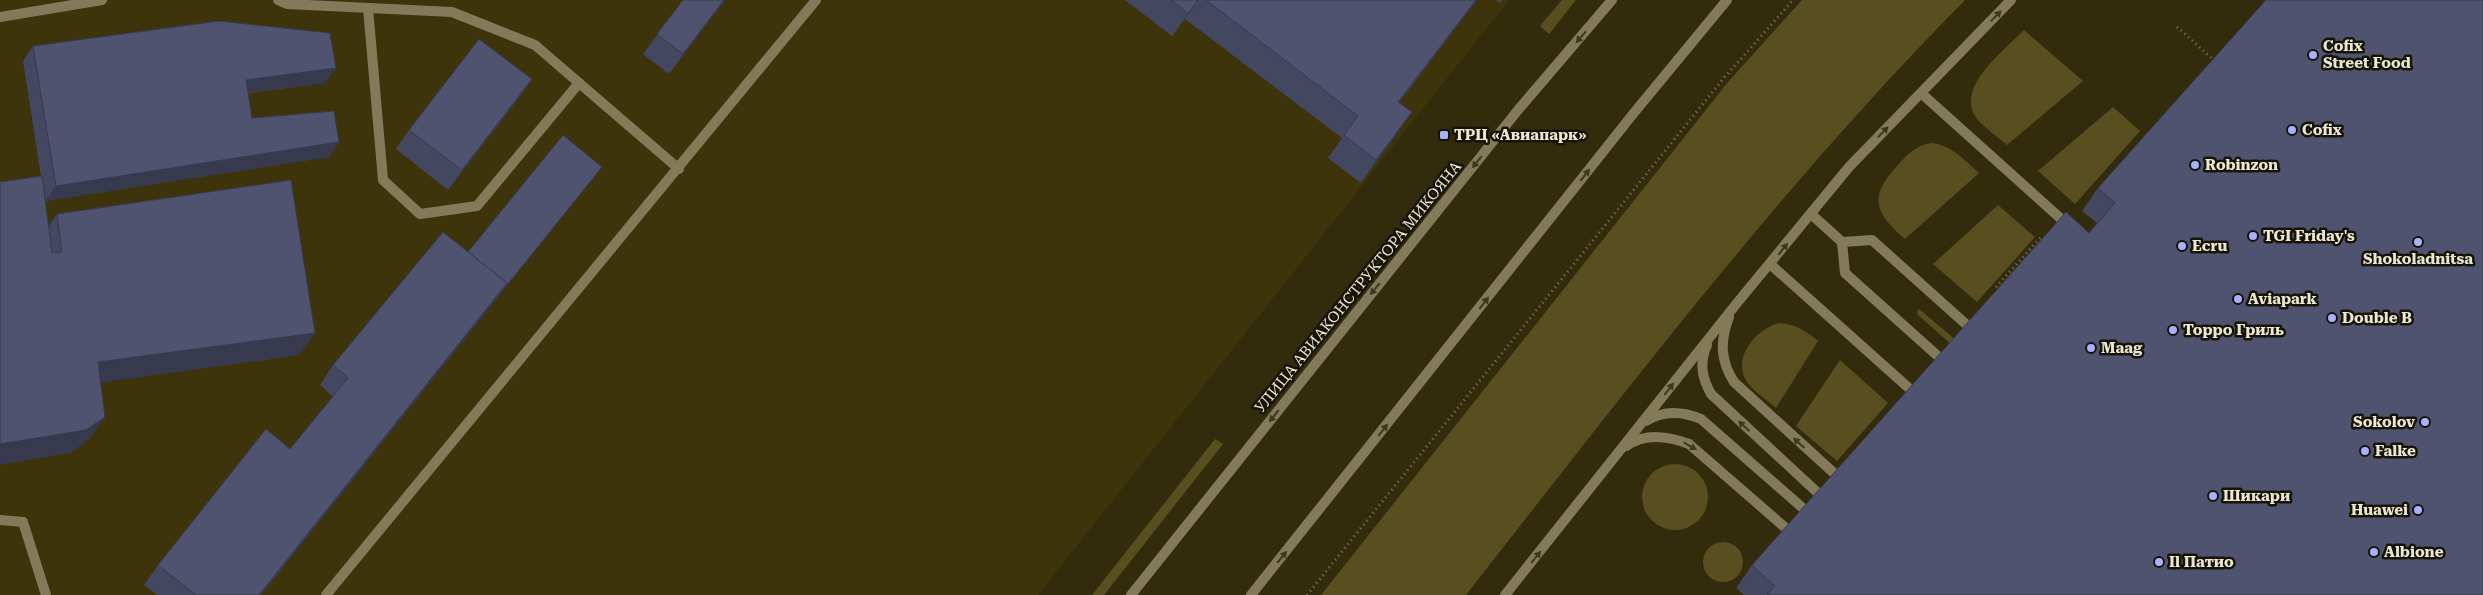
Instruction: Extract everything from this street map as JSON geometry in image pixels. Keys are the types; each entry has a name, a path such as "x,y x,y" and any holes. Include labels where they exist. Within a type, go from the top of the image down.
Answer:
{"street":[{"path":"0,17 102,0"},
{"path":"278,0 288,4 452,12 535,45 679,169"},
{"path":"326,595 679,169 816,0"},
{"name":"УЛИЦА АВИАКОНСТРУКТОРА МИКОЯНА","path":"1131,595 1518,110 1612,0"},
{"path":"1251,595 1633,114 1728,0"},
{"path":"1505,595 1717,328 1849,167 2011,0"},
{"path":"368,8 383,180 420,214 477,206 579,83"},
{"path":"1920,93 2078,234"},
{"path":"1811,214 1842,242 1844,273 1940,358"},
{"path":"1842,242 1872,240 1968,326"},
{"path":"1770,264 1911,390"},
{"path":"1738,303 1731,313 1723,337 1722,349 1728,372 1743,392 1836,475"},
{"path":"1717,328 1703,357 1703,375 1711,394 1819,494"},
{"path":"1636,430 1660,414 1681,412 1701,419 1805,510"},
{"path":"1615,457 1632,442 1655,436 1678,439 1689,444 1788,530"},
{"path":"0,520 23,522 46,595"}],"path":[{"path":"1307,595 1717,86 1793,0"},
{"path":"2177,27 2215,62"},
{"path":"2000,290 1996,287 2041,236 2045,240"}],"shaded area":[{"path":"0,0 1509,0 1038,595 0,595"},
{"path":"1562,0 1576,0 1549,34 1540,26"},
{"path":"1802,0 1965,0 1832,142 1769,216 1646,366 1466,595 1321,595 1728,82"},
{"path":"2024,30 2083,81 2007,145 1978,120 1972,108 1971,96 1976,83 1984,71"},
{"path":"2113,107 2140,131 2075,204 2038,171"},
{"path":"1931,143 1951,150 1979,173 1905,239 1887,221 1882,213 1879,196 1888,177 1905,158 1916,148"},
{"path":"1998,205 2035,237 1977,302 1933,264"},
{"path":"1919,309 1956,340 1952,345 1918,315"},
{"path":"1779,323 1800,328 1818,341 1776,408 1750,386 1743,373 1742,364 1748,346 1755,338 1770,326"},
{"path":"1840,360 1888,403 1837,461 1796,426"},
{"path":"1215,439 1223,444 1104,595 1092,595"},
{"path":"1675,464 1688,467 1698,474 1705,484 1708,497 1705,510 1698,520 1688,527 1675,530 1662,527 1652,520 1645,510 1642,497 1645,484 1652,474 1662,467"},
{"path":"1719,542 1727,542 1734,545 1740,551 1743,562 1740,573 1734,579 1727,582 1719,582 1712,579 1706,573 1703,566 1703,558 1706,551 1712,545"}],"building":[{"path":"683,0 724,0 683,54 657,34"},
{"path":"1171,0 1198,0 1188,13"},
{"path":"1206,0 1476,0 1398,102 1412,112 1376,160 1344,135 1358,116"},
{"name":"Aviapark","path":"2266,0 2483,0 2483,595 1767,595 1775,586 1752,565 2066,212 2089,233 2115,203 2098,188"},
{"path":"219,21 330,33 336,68 246,80 252,118 334,111 339,142 56,186 33,46"},
{"path":"479,39 532,79 462,170 409,130"},
{"path":"563,135 602,167 499,295 507,283 468,252"},
{"path":"42,176 52,253 62,252 57,214 291,180 315,333 98,362 105,417 86,430 0,444 0,182"},
{"path":"443,232 507,283 259,595 196,595 158,565 266,429 290,449 348,378 333,365"}],"place":[{"name":"Cofix Street Food","path":"2313,55"},
{"name":"Cofix","path":"2292,130"},
{"name":"ТРЦ «Авиапарк»","path":"1444,135"},
{"name":"Robinzon","path":"2195,165"},
{"name":"TGI Friday's","path":"2253,236"},
{"name":"Shokoladnitsa","path":"2418,242"},
{"name":"Ecru","path":"2182,246"},
{"name":"Aviapark","path":"2238,299"},
{"name":"Double B","path":"2332,318"},
{"name":"Торро Гриль","path":"2173,330"},
{"name":"Maag","path":"2091,348"},
{"name":"Sokolov","path":"2425,422"},
{"name":"Falke","path":"2365,451"},
{"name":"Шикари","path":"2213,496"},
{"name":"Huawei","path":"2418,510"},
{"name":"Albione","path":"2374,552"},
{"name":"Il Патио","path":"2159,562"}]}
